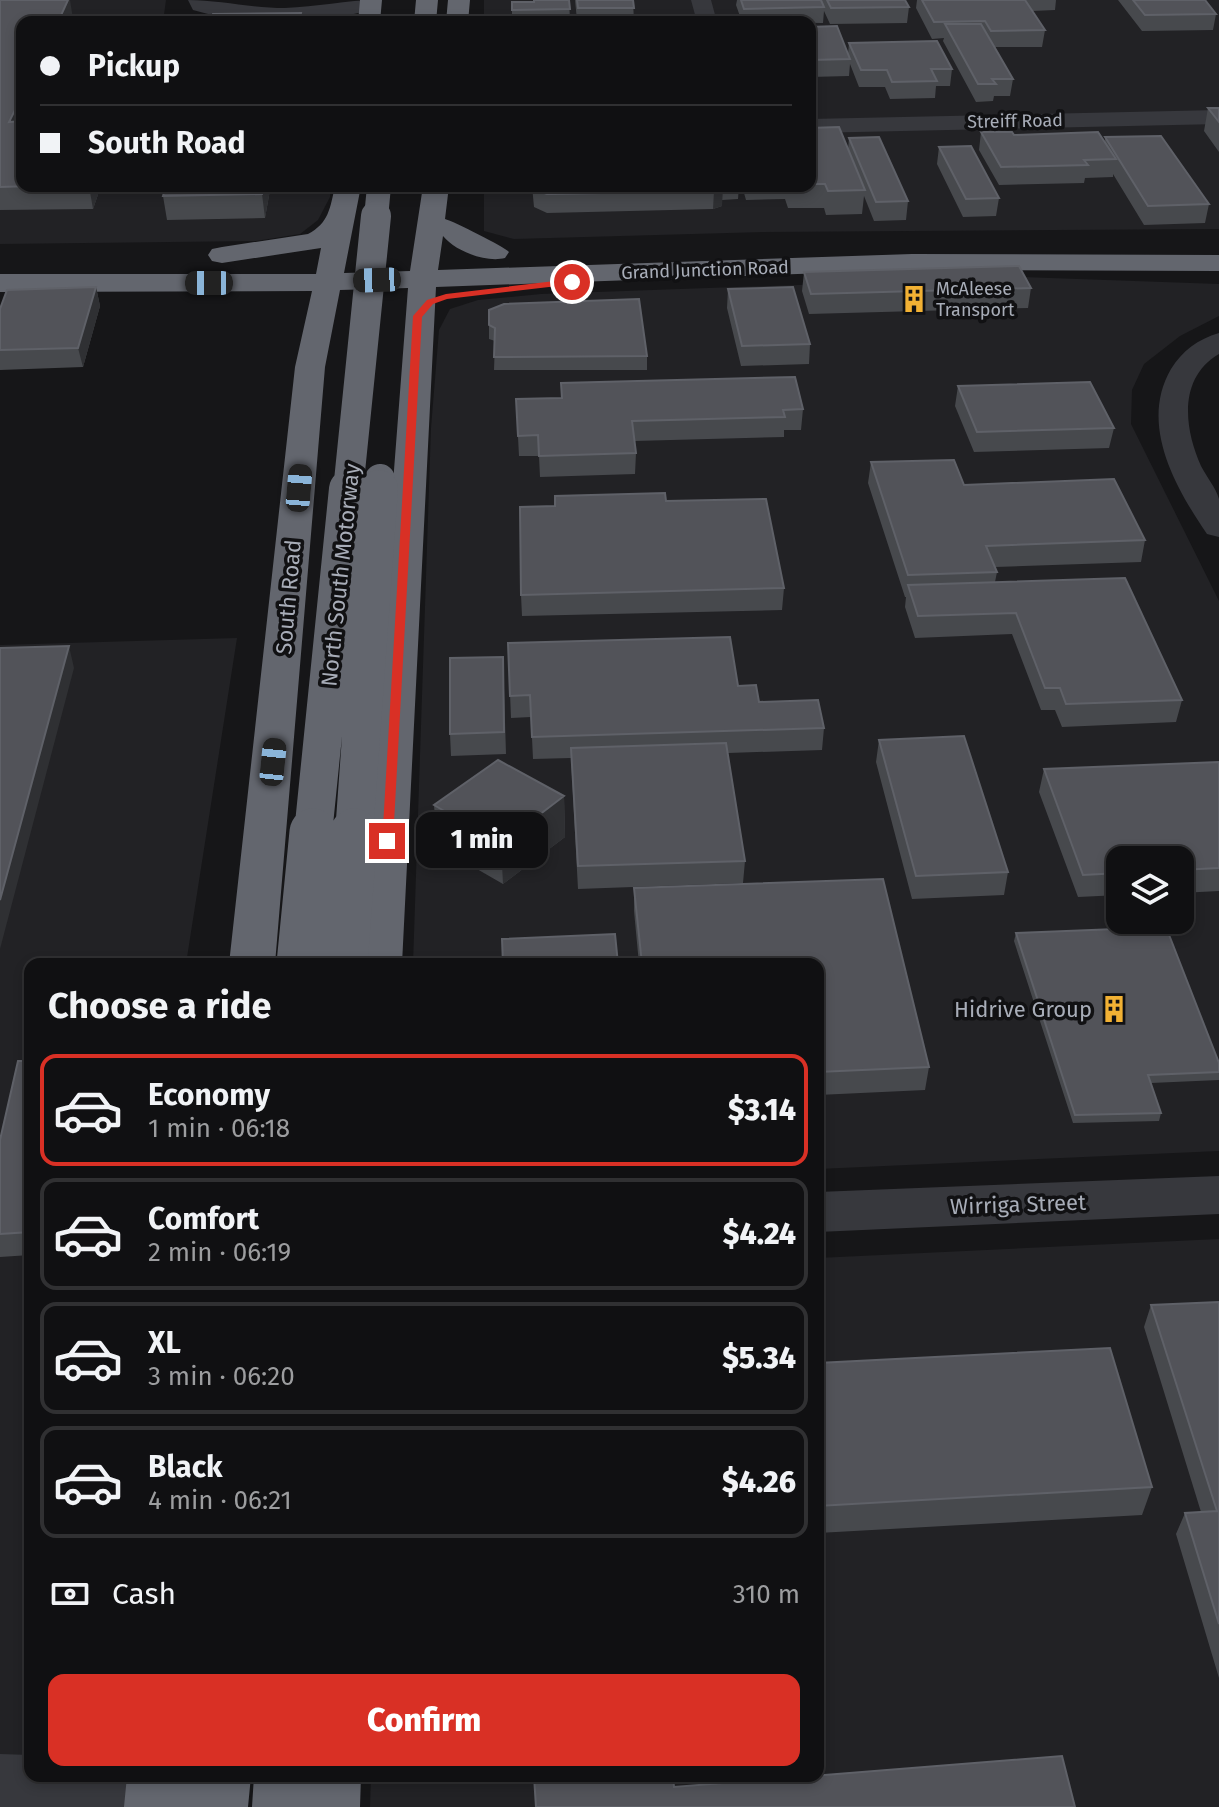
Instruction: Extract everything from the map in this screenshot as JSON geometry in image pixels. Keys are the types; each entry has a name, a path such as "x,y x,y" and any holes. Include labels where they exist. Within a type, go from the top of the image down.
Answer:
{"highway":[{"name":"South Road","path":"253,958 310,367 347,192"},
{"name":"North South Motorway","path":"301,958 378,192"},
{"name":"North South Motorway","path":"344,958 376,515 408,192"},
{"path":"379,958 418,316 435,192"},
{"path":"222,255 315,241 335,228 344,215"},
{"path":"431,223 451,229 460,239 495,252"},
{"name":"Grand Junction Road","path":"426,266 495,252 751,245 1219,243"},
{"name":"Grand Junction Road","path":"193,255 222,255 331,268 426,266 615,274 912,262 1219,263"},
{"name":"Grand Junction Road","path":"0,283 267,283 331,268"},
{"path":"418,316 430,302 446,297 551,286 615,274"},
{"path":"267,283 288,292 297,305 299,344 310,367"},
{"path":"320,323 358,307 385,305 418,316"},
{"path":"285,1807 287,1782"},
{"path":"327,1807 328,1782"}],"street":[{"path":"198,0 200,6 212,12 229,14 370,12"},
{"name":"Streiff Road","path":"816,126 1219,117"},
{"path":"1219,342 1190,361 1171,398 1173,443 1219,527"},
{"name":"Wirriga Street","path":"824,1212 1219,1195"},
{"path":"0,1786 182,1791"}],"shaded area":[{"path":"0,0 166,0 164,16 16,16 16,192 330,192 318,220 300,234 256,241 0,244"},
{"path":"484,0 1219,0 1219,229 765,232 514,239 484,231 484,192 816,192 816,16 484,16"},
{"path":"1022,277 1219,284 1219,316 1180,336 1144,364 1132,390 1131,424 1219,601 1219,1151 824,1169 824,958 413,958 431,428 439,330 450,309 478,300 541,294"},
{"path":"237,638 187,958 24,958 24,1782 0,1807 0,645"},
{"path":"1219,1239 1219,1807 370,1807 371,1782 824,1782 824,1258"}],"building":[{"path":"0,0 68,0 61,16 16,16 16,108 9,122 16,121 16,186 0,187"},
{"path":"569,0 570,9 512,10 512,2"},
{"path":"577,0 633,0 634,8 578,8"},
{"path":"741,0 821,0 824,7 744,9"},
{"path":"827,0 905,0 909,7 831,8"},
{"path":"922,0 1025,0 1045,30 991,31 985,21 934,22"},
{"path":"1133,0 1205,0 1216,14 1145,15"},
{"path":"301,13 300,16 213,14"},
{"path":"945,24 981,24 1013,79 992,79 996,84 978,84"},
{"path":"837,26 850,59 816,60 816,27"},
{"path":"937,41 952,69 931,69 937,81 892,82 887,70 861,70 849,43"},
{"path":"1208,108 1219,108 1219,122"},
{"path":"839,127 865,190 828,191 825,184 816,184 816,128"},
{"path":"981,132 1012,132 1014,135 1098,132 1116,159 1084,160 1088,165 1001,167"},
{"path":"1161,136 1209,204 1148,206 1105,137"},
{"path":"879,137 908,201 876,202 849,138"},
{"path":"971,146 999,198 966,199 939,147"},
{"path":"164,192 262,192 262,194 163,196"},
{"path":"541,192 658,192 547,194"},
{"path":"1019,266 1031,288 811,294 804,272"},
{"path":"96,287 78,348 0,350 0,309 7,290"},
{"path":"793,287 810,344 742,346 728,289"},
{"path":"639,299 647,356 494,357 495,328 489,325 489,310 504,304"},
{"path":"795,377 803,409 783,410 785,417 632,421 636,453 539,456 538,435 518,436 516,399 562,398 561,383"},
{"path":"1090,382 1114,428 977,432 958,386"},
{"path":"954,460 964,485 1114,479 1145,540 986,546 997,572 908,575 871,462"},
{"path":"665,493 666,501 766,499 784,588 521,595 520,507 555,506 555,496"},
{"path":"1125,578 1182,700 1066,704 1060,688 1045,688 1016,613 918,616 908,585"},
{"path":"730,637 738,686 756,685 759,702 818,700 824,728 532,737 530,695 510,696 508,643"},
{"path":"69,646 0,900 0,648"},
{"path":"503,657 504,732 450,734 450,658"},
{"path":"964,736 1008,872 916,876 879,740"},
{"path":"726,743 745,861 578,866 571,748"},
{"path":"498,760 564,796 501,844 434,805"},
{"path":"1219,762 1219,868 1194,869 1194,846 1106,846 1106,874 1083,875 1044,769"},
{"path":"883,879 929,1067 824,1072 824,958 641,958 634,888"},
{"name":"Hidrive Group","path":"1106,929 1106,934 1169,934 1219,1063 1219,1072 1148,1075 1161,1113 1075,1115 1016,933"},
{"path":"615,934 617,958 503,958 502,939"},
{"path":"18,1061 24,1061 24,1232 0,1234 0,1140"},
{"path":"1219,1302 1219,1624 1185,1513 1217,1511 1151,1305"},
{"path":"1110,1348 1152,1487 824,1506 824,1363"},
{"path":"1062,1756 1075,1807 536,1807 534,1782 674,1782 674,1787 737,1782 824,1782 824,1775"}],"place":[{"name":"McAleese Transport","path":"914,299"},
{"name":"Hidrive Group","path":"1114,1009"}],"route":[{"path":"387,841 418,316 430,302 446,297 572,282"}]}
